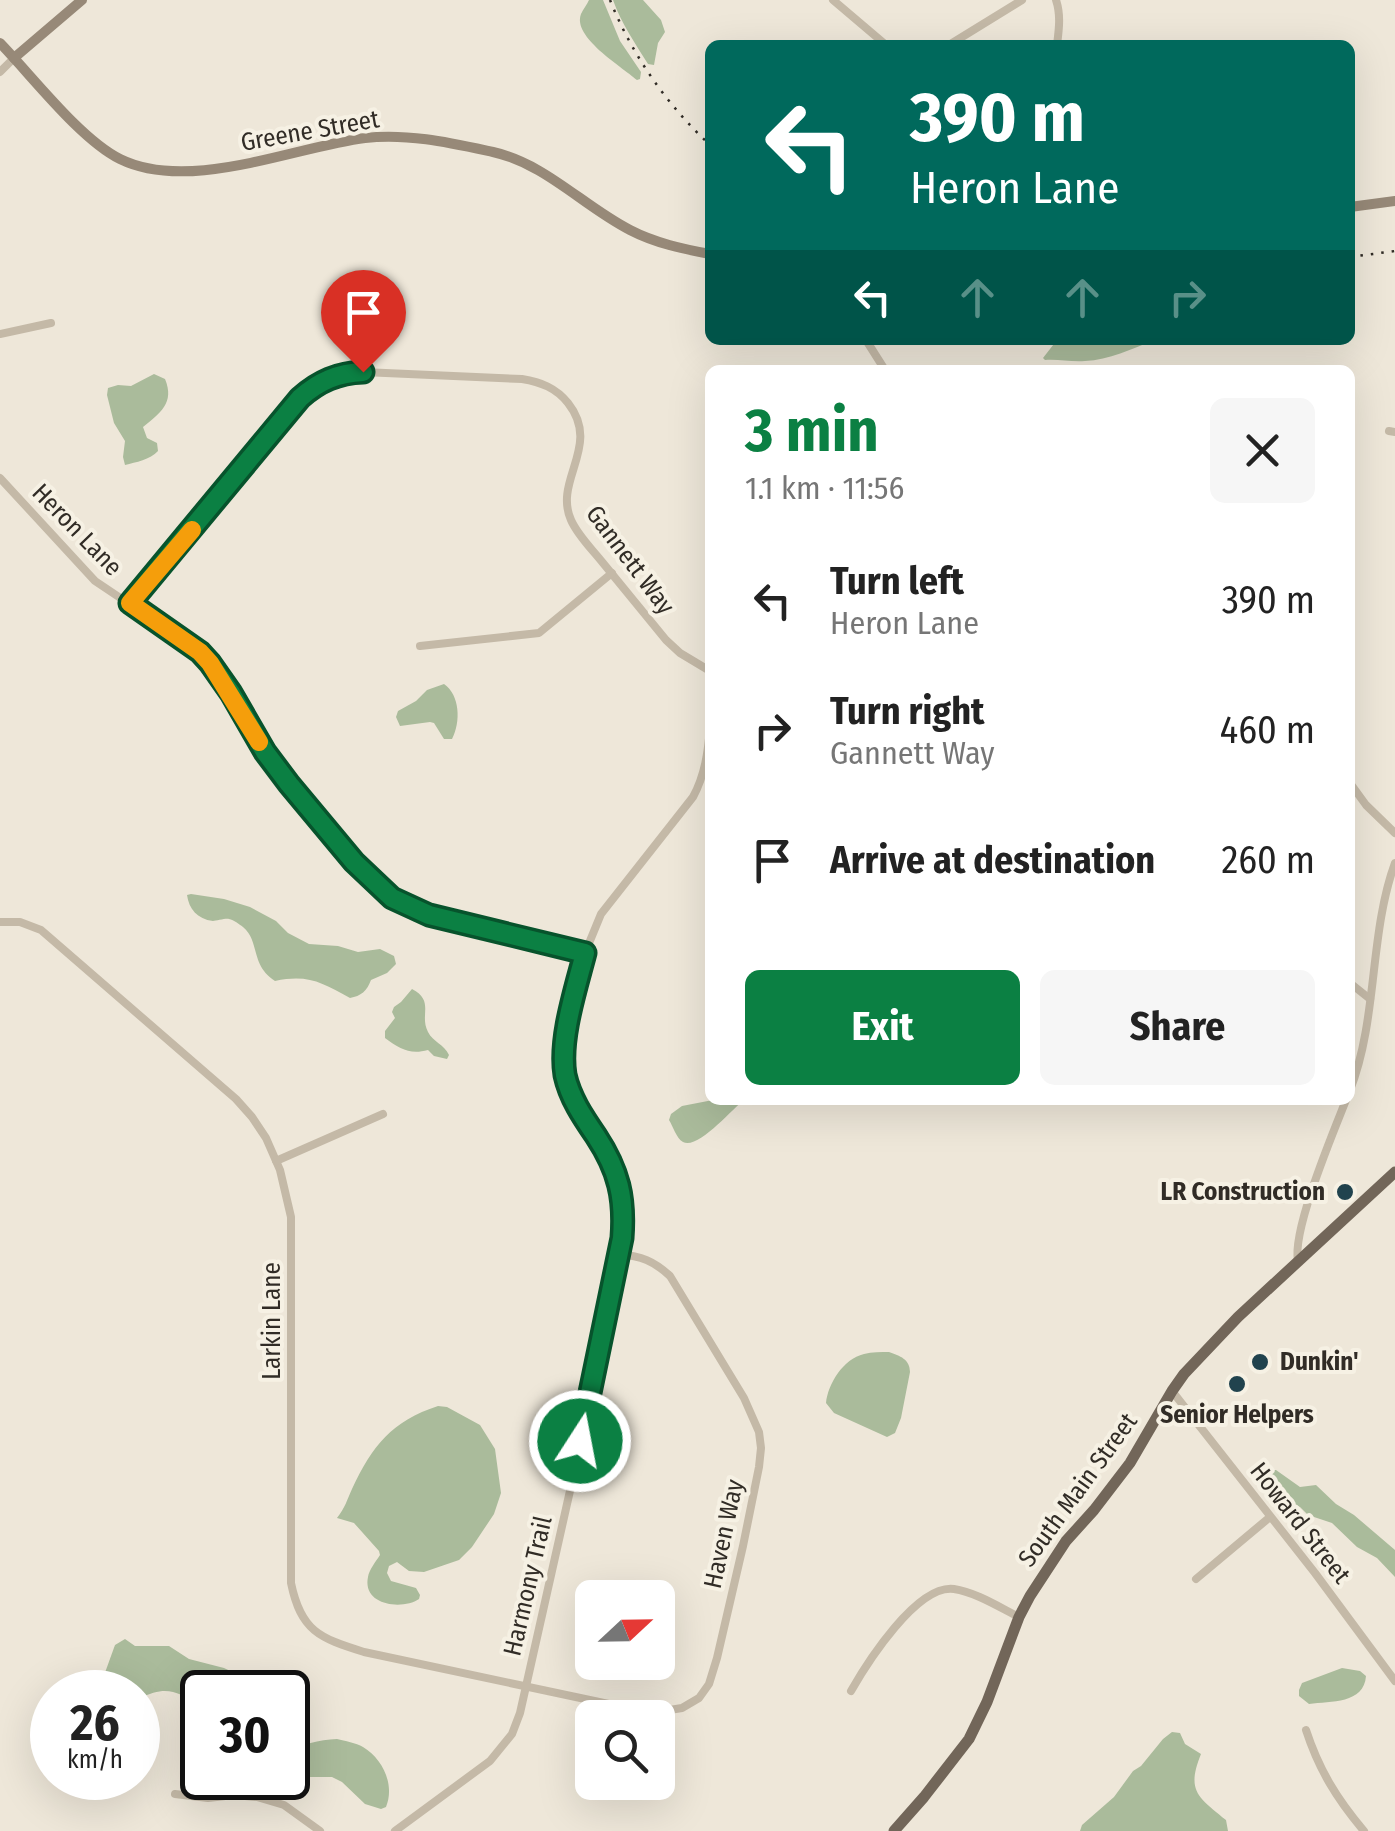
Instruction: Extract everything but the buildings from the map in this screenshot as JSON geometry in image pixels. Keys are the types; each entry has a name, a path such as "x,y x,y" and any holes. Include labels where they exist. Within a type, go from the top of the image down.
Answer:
{"main road":[{"name":"South Main Street","path":"894,1831 969,1739 988,1702 1019,1616 1066,1541 1130,1463 1172,1391 1200,1355 1395,1172"}],"street":[{"path":"0,72 82,0"},
{"path":"834,0 880,40"},
{"path":"957,40 1022,0"},
{"path":"1056,0 1057,40"},
{"name":"Greene Street","path":"0,43 88,136 129,163 186,171 241,165 365,138 433,140 514,158 560,182 632,231 671,246 705,253"},
{"path":"1355,207 1395,201"},
{"path":"0,334 51,323"},
{"name":"Gannett Way","path":"130,603 312,388 350,372 522,379 557,392 572,408 581,438 568,492 569,514 576,530 666,640 705,668"},
{"name":"Heron Lane","path":"0,478 95,582 200,652 289,784 354,862 392,898 429,915 585,953"},
{"path":"420,646 538,633 612,573"},
{"name":"Harmony Trail","path":"395,1831 490,1761 512,1734 520,1712 574,1473 624,1210 611,1162 571,1094 565,1073 566,1032 596,923 611,898 693,797 705,768"},
{"path":"1355,789 1395,833"},
{"path":"1355,1076 1395,863"},
{"name":"Larkin Lane","path":"0,922 30,924 66,951 236,1099 266,1138 291,1216 291,1583 298,1611 306,1624 331,1642 364,1652 526,1685"},
{"path":"1355,987 1370,1000"},
{"path":"1298,1261 1297,1243 1306,1210 1344,1105"},
{"path":"276,1161 383,1114"},
{"name":"Haven Way","path":"526,1685 651,1713 682,1708 699,1698 709,1684 718,1658 743,1546 761,1448 752,1415 670,1276 655,1262 618,1254"},
{"name":"Howard Street","path":"1172,1391 1395,1681"},
{"path":"1196,1579 1270,1517"},
{"path":"851,1691 865,1666 902,1622 922,1600 941,1589 956,1589 1019,1616"},
{"path":"1306,1730 1320,1770 1364,1831"},
{"path":"175,1794 257,1797 284,1806 320,1831"}],"green space":[{"path":"589,0 603,0 620,41 641,72 640,79 610,59 584,32 581,14"},
{"path":"613,0 643,0 661,20 665,32 658,43 654,65 648,64"},
{"path":"1053,345 1142,345 1103,359 1043,358"},
{"path":"154,374 165,379 167,401 143,427 147,438 157,443 158,451 147,459 125,465 125,441 114,423 108,388 131,386"},
{"path":"444,684 457,709 452,739 444,739 430,722 400,726 398,711 427,690"},
{"path":"187,895 250,907 309,944 358,952 380,949 394,956 396,964 350,998 315,981 275,981 262,968 252,939 243,927 229,919 213,921 198,916 188,900"},
{"path":"412,989 423,998 428,1032 447,1051 447,1059 428,1050 405,1050 385,1038 385,1031 395,1018 394,1007"},
{"path":"705,1102 705,1105 739,1105 715,1127 689,1143 681,1140 669,1120 682,1106"},
{"path":"889,1352 906,1361 910,1372 901,1418 895,1433 887,1437 834,1413 826,1403 833,1380 849,1361 864,1354"},
{"path":"438,1406 480,1425 495,1449 501,1493 494,1514 459,1560 424,1572 409,1571 397,1562 389,1566 391,1581 416,1588 420,1595 412,1602 385,1603 377,1600 368,1587 379,1551 354,1523 337,1518 367,1460 385,1437 408,1419"},
{"path":"1266,1470 1276,1470 1300,1487 1316,1485 1354,1515 1395,1550 1395,1577 1332,1523 1308,1515 1267,1490 1259,1478"},
{"path":"125,1639 135,1646 169,1646 189,1659 228,1670 180,1670 180,1695 160,1692 160,1670 106,1670 115,1645"},
{"path":"1342,1668 1366,1676 1364,1685 1353,1696 1309,1704 1299,1696 1302,1683"},
{"path":"1172,1732 1180,1733 1185,1744 1201,1754 1195,1777 1197,1792 1226,1820 1228,1831 1080,1831 1082,1825 1114,1797 1133,1771"},
{"path":"324,1740 354,1743 370,1752 388,1782 386,1807 365,1804 332,1777 310,1777 310,1743"}],"railway":[{"path":"610,0 652,78 705,140"},
{"path":"1355,256 1395,251"}],"slow traffic":[{"path":"192,530 130,603 200,652 220,676 259,742"}],"place":[{"name":"LR Construction","path":"1345,1192"},
{"name":"Dunkin'","path":"1260,1362"},
{"name":"Senior Helpers","path":"1237,1384"}],"route":[{"path":"363,372 338,375 300,398 130,603 210,663 289,784 380,889 429,915 585,953 566,1032 565,1073 580,1112 611,1162 624,1210 622,1238 580,1441"}]}
